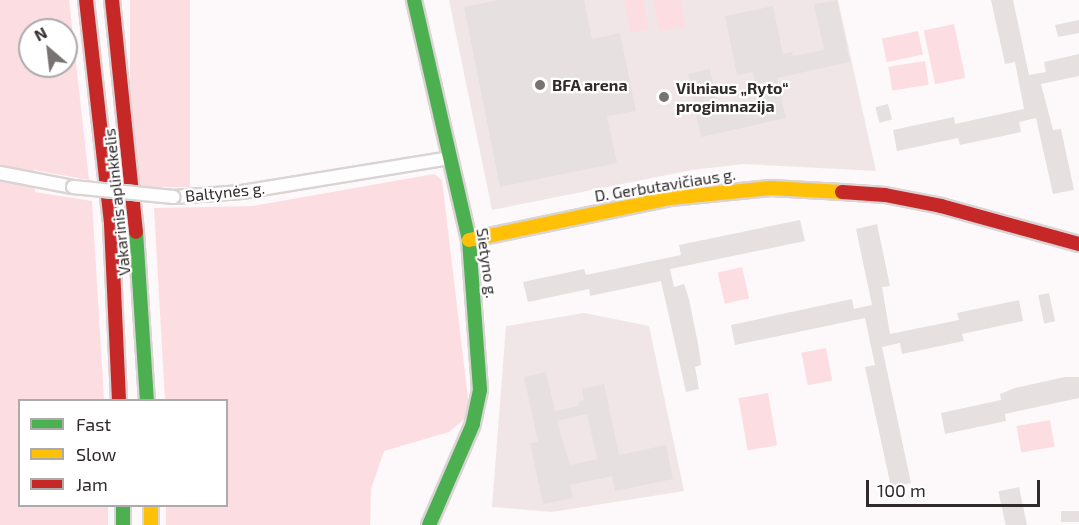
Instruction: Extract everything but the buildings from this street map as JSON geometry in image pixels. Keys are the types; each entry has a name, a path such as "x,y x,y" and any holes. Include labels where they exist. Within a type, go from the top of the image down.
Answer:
{"main road":[{"name":"Vakarinis aplinkkelis","path":"86,0 111,224 119,399"},
{"name":"Vakarinis aplinkkelis","path":"112,0 142,294 147,399"},
{"name":"Sietyno g.","path":"414,0 469,240 478,329 479,408 429,525"},
{"name":"D. Gerbutavičiaus g.","path":"469,240 678,196 771,188 885,195 941,206 1079,244"},
{"path":"123,507 123,525"},
{"path":"151,507 151,525"}],"street":[{"name":"Baltynės g.","path":"0,173 73,187 174,197 251,191 449,158"}],"shaded area":[{"path":"0,0 69,0 71,18 18,18 18,78 78,78 89,180 34,170 35,192 92,201 104,399 18,399 18,507 108,507 108,525 0,525"},
{"path":"130,0 190,0 190,187 130,187"},
{"name":"Vilniaus „Ryto“ progimnazija","path":"449,0 838,0 876,171 744,164 692,170 492,210"},
{"path":"624,0 643,0 649,29 630,33"},
{"path":"653,0 680,0 686,26 659,32"},
{"path":"954,24 965,78 935,84 924,30"},
{"path":"918,31 923,54 887,62 882,39"},
{"path":"925,61 929,85 892,90 888,67"},
{"path":"434,174 442,180 469,407 467,417 449,432 384,451 371,489 370,525 166,525 166,507 228,507 228,399 165,399 154,208 253,206"},
{"path":"742,267 749,298 725,304 718,273"},
{"path":"584,313 649,326 684,491 552,512 492,507 506,326"},
{"path":"826,348 832,380 808,385 801,353"},
{"path":"768,393 777,445 748,450 738,398"},
{"path":"1050,420 1055,447 1021,452 1017,426"}],"traffic: fast":[{"path":"414,0 469,240 480,390 473,424 429,525"},
{"path":"136,232 147,399"},
{"path":"123,507 123,525"}],"traffic: slow":[{"path":"469,240 670,198 771,188 842,192"},
{"path":"151,507 151,525"}],"traffic: jam":[{"path":"86,0 111,224 119,399"},
{"path":"112,0 136,232"},
{"path":"842,192 885,195 941,206 1079,244"}],"place":[{"name":"BFA arena","path":"540,85"},
{"name":"Vilniaus „Ryto“ progimnazija","path":"664,97"}]}
